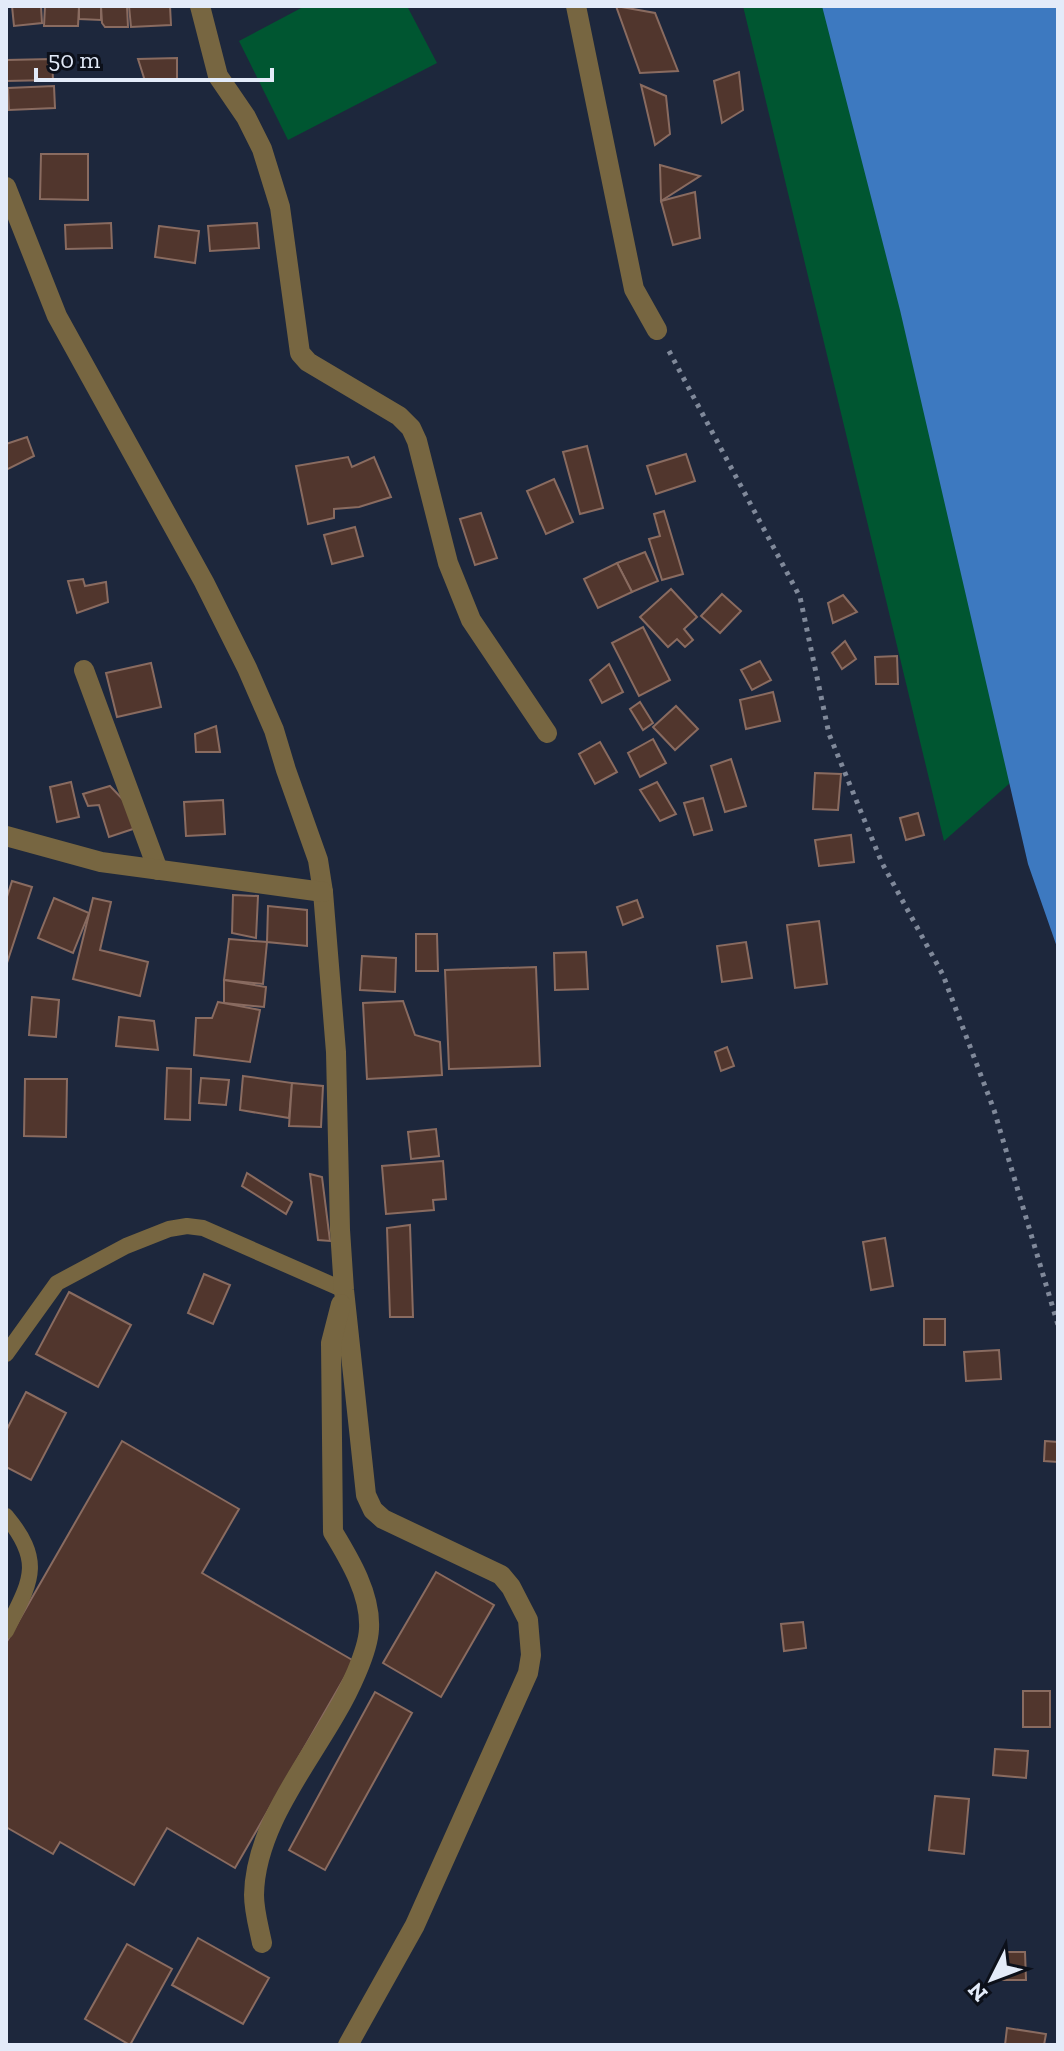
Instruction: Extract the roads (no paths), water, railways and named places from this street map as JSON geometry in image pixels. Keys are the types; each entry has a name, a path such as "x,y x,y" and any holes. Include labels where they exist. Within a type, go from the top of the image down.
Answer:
{"street":[{"path":"200,6 218,76 246,117 262,149 280,207 300,353 308,362 399,416 411,428 448,563 471,620 547,733"},
{"path":"576,6 634,289 657,330"},
{"path":"6,187 57,316 204,582 247,668 274,730 315,850 323,892 336,1052 344,1290 366,1495 373,1510 383,1519 501,1575 511,1587 528,1620 531,1655 528,1673 415,1925 348,2045"},
{"path":"84,670 158,870"},
{"path":"6,836 101,862 323,892"},
{"path":"262,1943 254,1898 256,1866 267,1832 351,1688 370,1630 366,1600 333,1532 331,1343 344,1290"}],"lane":[{"path":"6,1354 57,1283 126,1246 169,1229 187,1226 203,1228 344,1290"},
{"path":"6,1516 30,1552 29,1583 6,1631"}],"water":[{"path":"822,6 1058,6 1058,950 1028,864 900,310"}]}
